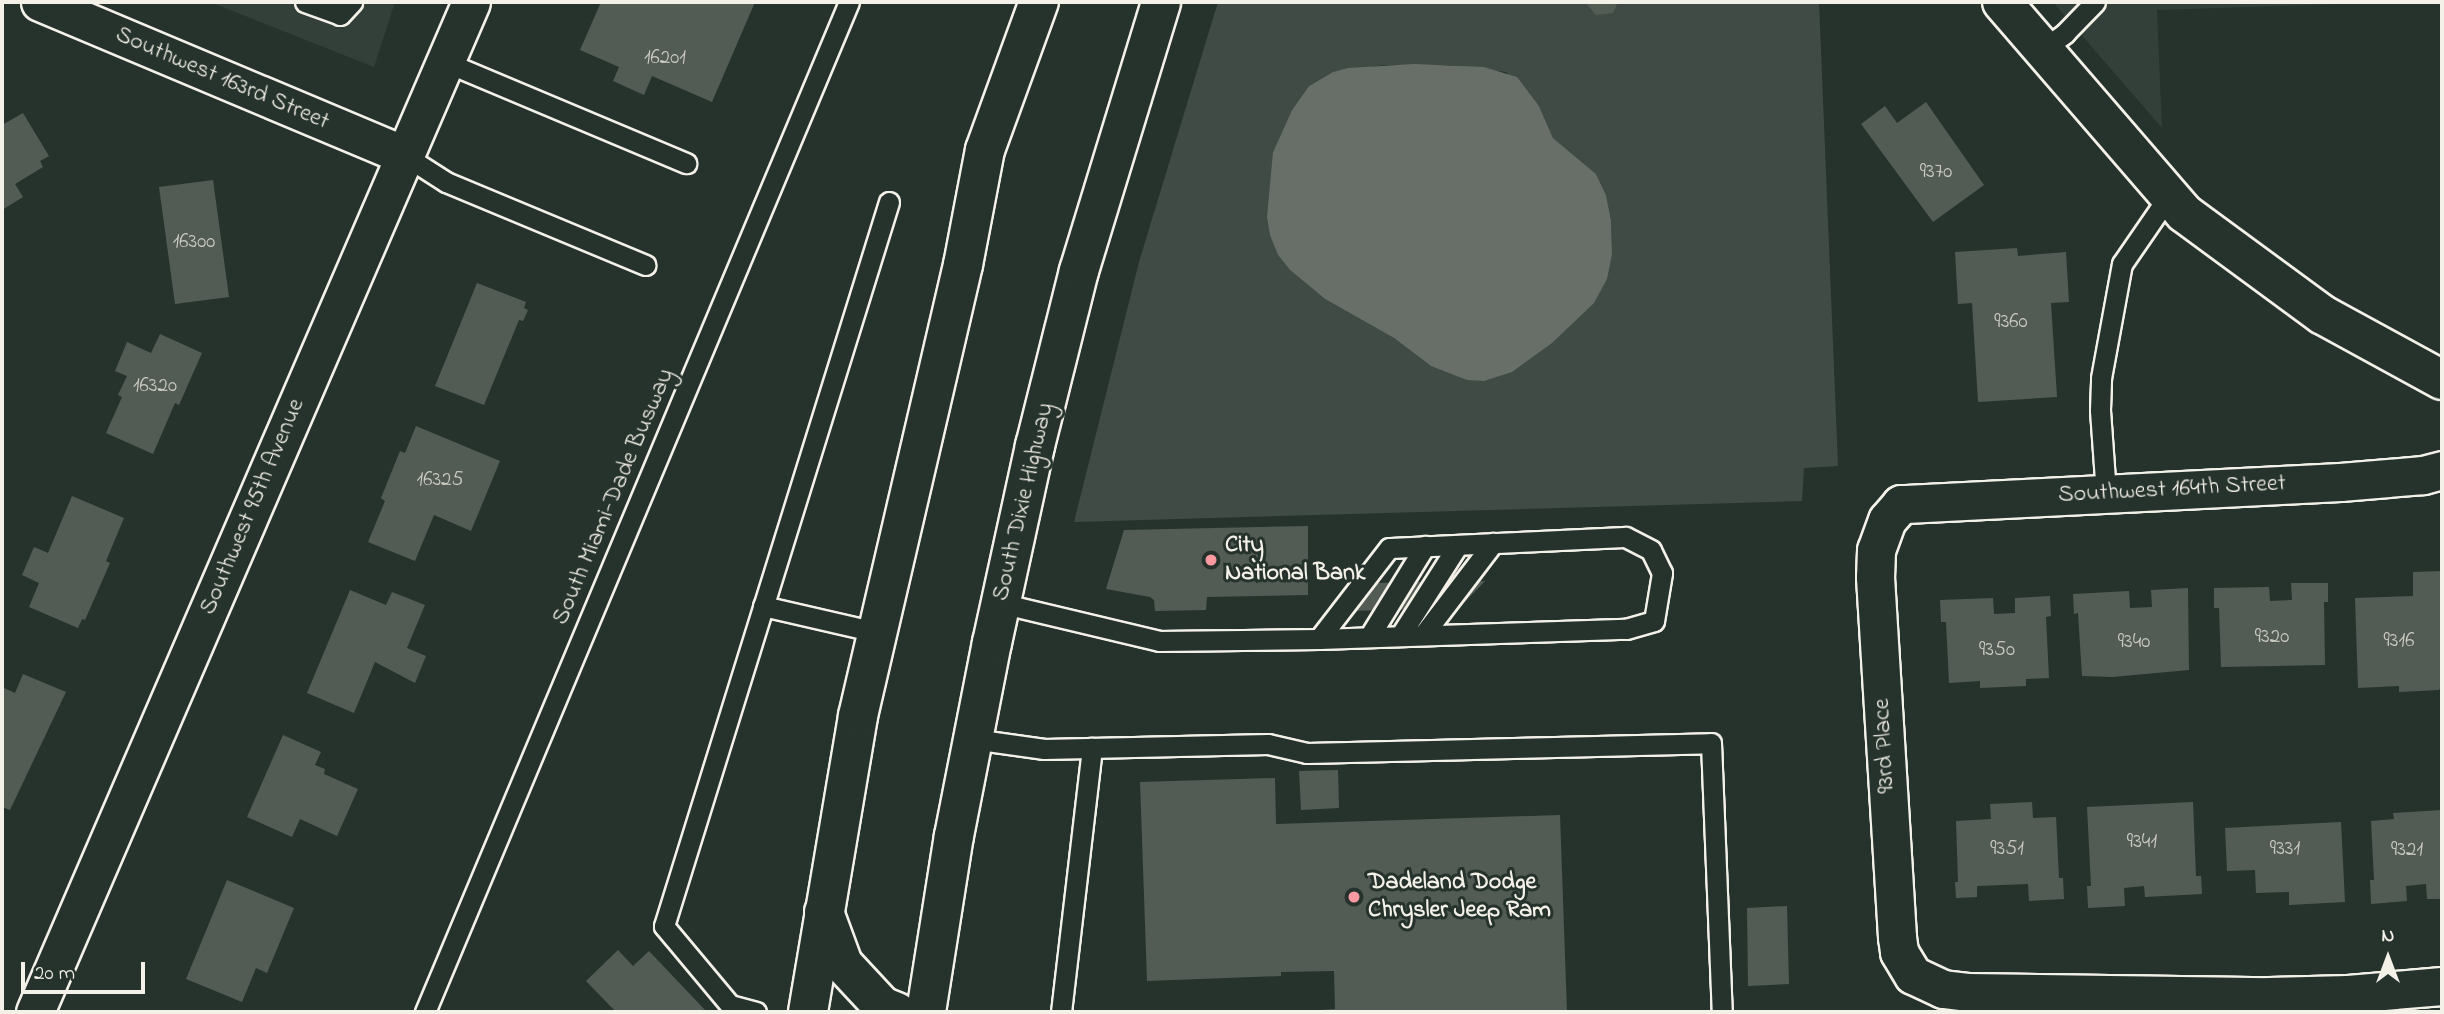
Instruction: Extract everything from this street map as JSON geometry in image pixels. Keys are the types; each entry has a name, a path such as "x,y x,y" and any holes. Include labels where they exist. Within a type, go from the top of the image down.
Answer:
{"main road":[{"path":"808,1012 823,910 876,632 963,265 985,150 1039,2"},
{"name":"South Dixie Highway","path":"926,1012 973,739 1000,603 1079,271 1161,2"},
{"path":"2003,2 2168,197 2235,253 2323,315 2442,380"},
{"path":"823,910 843,964 883,1006 897,1012"}],"street":[{"name":"Southwest 163rd Street","path":"40,2 404,155"},
{"name":"Southwest 95th Avenue","path":"35,1012 470,2"},
{"name":"Southwest 164th Street","path":"1901,504 2340,482 2423,475 2442,470"},
{"name":"93rd Place","path":"1901,504 1887,520 1883,530 1876,550 1875,577 1897,937 1899,952 1913,975 1926,984 1967,992 2269,996 2348,994 2442,986"}],"lane":[{"path":"305,2 340,15 352,2"},
{"name":"South Miami-Dade Busway","path":"425,1012 849,2"},
{"path":"2042,50 2065,33 2095,2"},
{"path":"443,61 686,163"},
{"path":"404,155 446,182 645,265"},
{"path":"2106,494 2101,388 2120,276 2123,264 2168,197"},
{"path":"756,1012 730,1005 663,926 889,202"},
{"path":"1000,603 1158,642 1319,639 1626,629 1654,621 1662,573 1651,551 1625,537 1389,548 1319,639"},
{"path":"1423,635 1493,543"},
{"path":"1401,636 1458,545"},
{"path":"1369,637 1425,546"},
{"path":"763,606 876,632"},
{"path":"973,739 1044,749 1268,744 1307,753 1711,743 1722,1012"},
{"path":"1061,1012 1092,748"}],"shaded area":[{"path":"210,2 395,2 374,67"},
{"path":"1218,2 1819,2 1838,466 1804,468 1802,501 1074,522 1139,262","holes":["1384,65 1450,65 1506,72 1539,106 1553,138 1596,174 1606,195 1611,220 1612,254 1431,366 1394,338 1325,299 1290,270 1278,255 1273,152 1292,110 1309,86 1333,72"]},
{"path":"2053,2 2404,2 2157,10 2162,128"},
{"path":"1414,64 1484,67 1517,77 1539,106 1553,138 1596,174 1606,195 1611,220 1612,254 1607,279 1594,303 1552,343 1512,372 1484,381 1467,380 1431,366 1394,338 1325,299 1290,270 1278,255 1270,235 1267,217 1273,152 1292,110 1309,86 1333,72 1348,68"}],"building":[{"path":"601,2 755,2 712,102 652,76 644,95 613,81 619,67 580,50"},
{"path":"1585,2 1618,2 1613,13 1596,15"},
{"path":"1926,102 1984,185 1933,222 1861,124 1885,106 1897,123"},
{"path":"23,113 49,156 40,161 43,167 15,184 23,197 2,210 2,125"},
{"path":"213,180 229,297 175,304 159,187"},
{"path":"2017,248 2018,256 2066,252 2069,302 2051,303 2057,397 1978,402 1972,303 1958,304 1955,252"},
{"path":"477,283 526,302 524,308 528,310 523,321 519,320 484,405 435,386"},
{"path":"160,334 202,353 179,405 175,403 153,454 106,433 122,397 118,395 127,376 115,371 127,342 151,353"},
{"path":"416,426 500,461 471,531 434,515 415,561 368,542 385,501 381,498 400,451 405,453"},
{"path":"72,496 124,518 106,561 110,563 85,620 82,619 78,628 29,607 39,583 22,575 34,547 48,553"},
{"name":"City National Bank","path":"1308,526 1308,595 1207,597 1206,610 1155,611 1154,600 1150,597 1106,589 1124,530"},
{"path":"2442,571 2442,684 2439,690 2399,692 2399,686 2358,688 2355,598 2413,596 2413,572"},
{"path":"1485,581 1459,608 1350,611 1371,583"},
{"path":"2291,583 2328,583 2328,602 2324,602 2325,665 2221,667 2219,608 2214,608 2214,588 2269,587 2270,601 2292,600"},
{"path":"2188,588 2189,670 2112,677 2082,676 2078,613 2074,614 2073,594 2129,591 2130,608 2152,607 2151,590"},
{"path":"350,590 386,605 392,592 425,605 407,648 426,656 415,683 375,662 354,713 307,693"},
{"path":"2050,596 2051,616 2046,617 2049,678 2026,679 2026,686 1980,688 1980,681 1949,683 1946,622 1941,622 1940,600 1993,598 1994,614 2015,613 2015,598"},
{"path":"23,674 66,692 10,810 2,807 2,687 15,693"},
{"path":"283,735 321,752 315,765 325,769 324,774 358,789 337,836 300,819 292,837 247,817"},
{"path":"1338,770 1339,808 1301,810 1299,771"},
{"name":"Dadeland Dodge Chrysler Jeep Ram","path":"1275,778 1276,824 1560,815 1567,1012 1320,1012 1335,1009 1334,971 1281,972 1281,976 1147,981 1140,782"},
{"path":"2032,802 2033,818 2056,817 2059,878 2063,878 2064,899 2029,901 2028,884 1977,886 1977,897 1956,898 1956,821 1991,819 1990,804"},
{"path":"2193,802 2196,876 2201,876 2202,894 2145,897 2144,886 2124,888 2125,906 2088,908 2087,886 2091,886 2087,807"},
{"path":"2442,810 2442,899 2427,899 2426,884 2406,886 2407,901 2371,904 2370,880 2374,880 2371,821 2394,819 2393,813"},
{"path":"2341,822 2345,902 2289,905 2289,892 2256,893 2255,870 2227,871 2225,828"},
{"path":"227,880 294,908 267,973 256,968 242,1002 186,979"},
{"path":"1787,906 1789,984 1748,986 1747,908"},
{"path":"618,950 633,966 649,951 706,1011 616,1012 586,981"}],"place":[{"name":"City National Bank","path":"1211,560"},
{"name":"Dadeland Dodge Chrysler Jeep Ram","path":"1354,897"}]}
